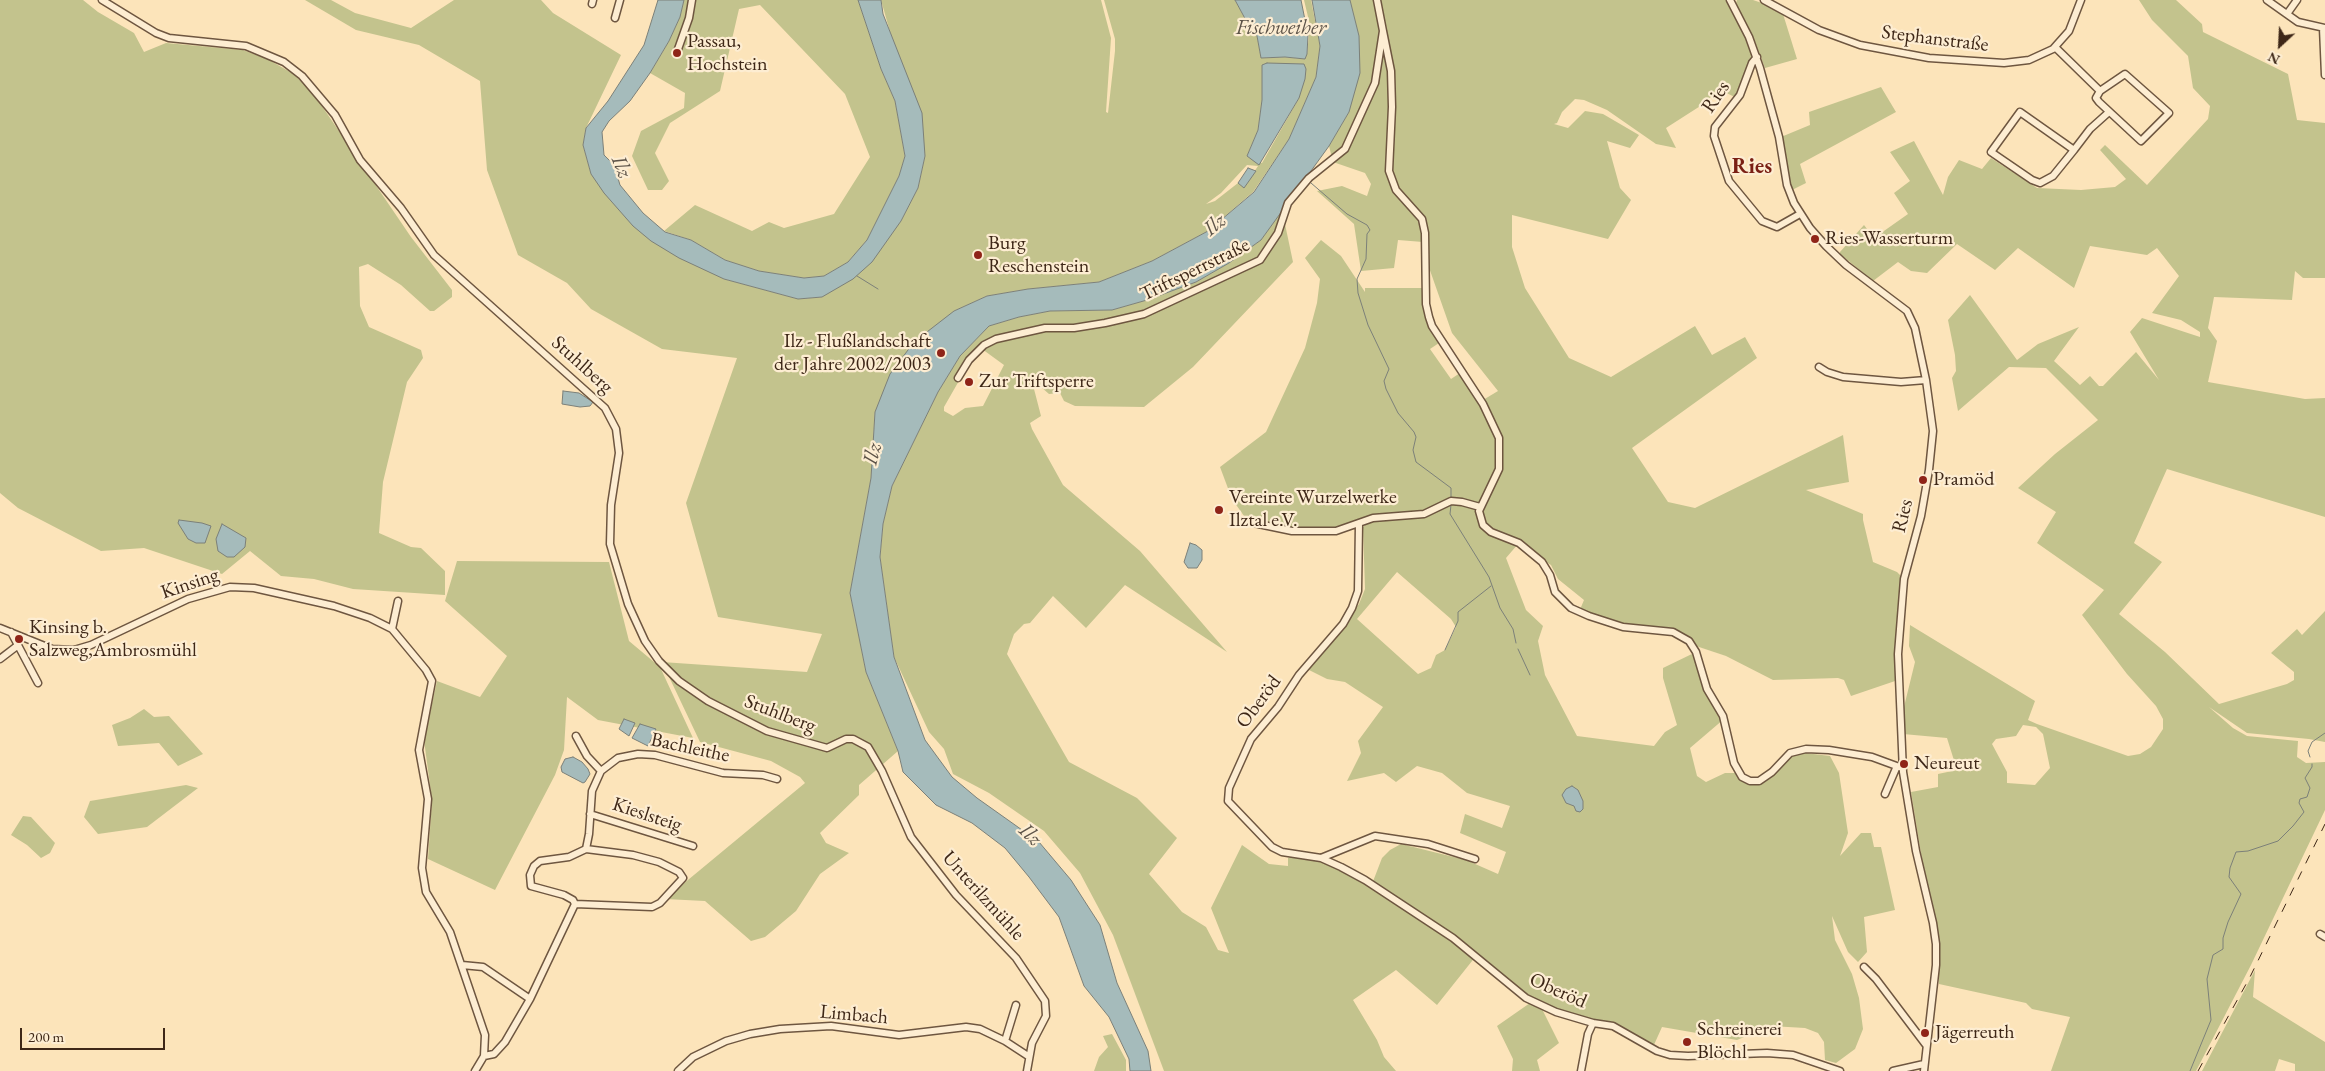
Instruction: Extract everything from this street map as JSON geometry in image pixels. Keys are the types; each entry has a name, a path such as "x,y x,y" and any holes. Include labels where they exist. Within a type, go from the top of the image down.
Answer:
{"street":[{"name":"Stuhlberg","path":"102,0 145,28 169,38 246,46 284,62 302,76 335,115 360,160 396,202 434,255 605,408 616,429 619,453 611,505 610,544 628,604 644,641 659,661 679,681 708,701 767,731 827,748 846,739 858,740 867,746"},
{"path":"615,18 620,0"},
{"path":"677,52 689,18 692,0"},
{"name":"Triftsperrstraße","path":"958,378 969,360 984,345 996,339 1045,328 1074,328 1144,314 1260,260 1278,233 1288,203 1309,178 1345,149 1375,83 1383,31 1377,0"},
{"name":"Ries","path":"1730,0 1757,58 1778,137 1787,185 1800,214 1820,240 1846,265 1907,311 1915,328 1926,380 1933,430 1929,470 1921,516 1906,570 1898,654 1900,767"},
{"name":"Stephanstraße","path":"1764,0 1836,38 1887,51 1942,59 2004,62 2035,58 2055,47 2069,31 2080,0"},
{"path":"2267,0 2298,22 2324,28 2325,75"},
{"path":"2287,14 2297,0"},
{"path":"1383,31 1391,71 1392,107 1389,171 1396,190 1422,219 1425,233 1426,304 1429,317 1437,333 1465,373 1498,433 1501,453 1499,469 1480,507 1479,516 1483,525 1491,532 1518,543 1542,562 1550,575 1555,592 1565,603 1588,616 1623,627 1674,632 1689,641 1696,652 1707,689 1723,716 1737,770 1742,777 1750,781 1759,781 1772,772 1790,753 1797,750 1829,750 1860,755 1900,767"},
{"path":"2055,47 2100,91"},
{"name":"Ries","path":"1757,58 1752,63 1740,95 1715,127 1714,136 1729,181 1762,221 1777,227 1800,214"},
{"path":"2125,74 2169,113 2141,141 2096,98 2100,91 2125,74"},
{"path":"2074,150 2020,112 1991,152 2032,180 2040,183 2054,176 2074,150 2090,129 2109,112"},
{"path":"1819,367 1827,372 1843,377 1901,382 1926,380"},
{"path":"1244,521 1292,531 1336,531 1382,517 1424,514 1450,502 1462,502 1480,507"},
{"name":"Oberöd","path":"1359,524 1358,591 1352,608 1344,624 1299,675 1278,707 1251,739 1227,797 1230,804 1272,847 1282,852 1321,858 1365,880 1453,938 1526,998 1556,1012 1593,1023 1588,1034 1581,1071"},
{"name":"Kinsing","path":"0,628 52,649 74,650 91,645 188,599 230,587 254,588 334,606 370,618 392,629 432,680 419,750 428,799 422,868 426,892 450,932 462,965"},
{"path":"392,629 398,601"},
{"path":"11,632 38,683"},
{"path":"0,658 17,646"},
{"path":"484,1056 494,1054 505,1042 530,999 575,904 573,900 564,895 531,886 530,875 537,863 552,858 569,858 586,849 592,791 601,771 587,756 576,736"},
{"name":"Unterilzmühle","path":"867,746 882,771 911,837 956,895 1016,958 1045,1000 1046,1016 1032,1043 1028,1056 1027,1071"},
{"name":"Bachleithe","path":"601,771 613,760 638,754 655,755 723,773 763,775 777,778"},
{"path":"1885,794 1900,767"},
{"path":"1893,1071 1924,1068 1936,965 1936,944 1928,897 1916,851 1900,767"},
{"name":"Kieslsteig","path":"590,814 694,846"},
{"path":"1321,858 1375,836 1428,844 1475,859"},
{"name":"Kieslsteig","path":"575,904 652,906 660,903 683,878 679,872 660,862 633,855 586,849"},
{"path":"475,1071 484,1056 485,1035 462,965 483,968 530,999"},
{"path":"1864,967 1876,979 1926,1045"},
{"path":"1005,1040 1016,1005"},
{"path":"1593,1023 1613,1026 1657,1051 1670,1055 1767,1053 1794,1055 1840,1071"},
{"name":"Limbach","path":"678,1071 693,1057 726,1041 750,1034 831,1026 899,1035 966,1027 980,1029 1005,1040 1028,1056"}],"green space":[{"path":"0,0 83,0 98,12 134,33 144,52 166,43 243,50 269,60 292,73 311,90 411,237 452,290 452,297 434,311 430,311 401,285 368,264 359,267 360,306 369,327 421,350 423,358 407,382 383,482 379,533 411,547 421,548 445,571 445,595 353,589 314,579 281,576 250,551 222,574 144,548 101,551 18,508 0,493"},
{"path":"305,0 331,0 355,13 411,28 454,0 541,0 553,13 621,55 586,128 583,145 591,174 724,279 798,299 822,297 901,221 918,188 925,156 881,0 1101,0 1111,38 1106,112 1108,113 1115,39 1104,0 1235,0 1249,26 1257,36 1261,58 1285,57 1304,59 1307,54 1310,25 1304,0 1311,0 1320,46 1316,77 1289,139 1253,192 1208,231 1152,261 1099,282 1028,289 987,296 954,311 875,412 871,478 850,593 866,672 898,751 859,785 859,795 820,833 826,843 849,853 820,874 796,911 765,937 751,941 705,901 665,899 805,783 800,777 771,761 700,742 662,662 807,672 822,634 718,617 686,503 737,358 662,349 591,309 567,283 518,255 487,170 480,81 419,45 356,30","holes":["1299,98 1262,163 1247,156 1258,130 1262,101","1247,165 1258,166 1244,187 1238,183 1215,201 1206,204 1221,193"]},
{"path":"684,0 858,0 881,69 895,101 905,156 899,176 867,240 848,262 824,276 804,278 759,271 725,260 691,240 664,231 695,205 752,231 769,222 784,228 834,214 870,157 845,94 760,5 739,9 720,91 670,123 655,153 669,181 662,190 648,190 632,156 641,131 684,108 685,93 650,73 669,41 680,17"},
{"path":"1350,0 1730,0 1757,57 1739,99 1718,89 1705,103 1666,128 1676,148 1656,144 1607,110 1584,100 1575,99 1562,112 1557,123 1554,124 1568,128 1585,111 1603,114 1639,135 1630,148 1607,141 1620,188 1631,200 1608,239 1512,215 1512,247 1525,288 1569,358 1611,377 1695,326 1712,355 1745,337 1757,358 1632,448 1668,502 1695,508 1843,435 1849,482 1806,490 1863,514 1873,562 1897,572 1904,579 1898,680 1851,696 1844,680 1838,678 1773,680 1726,656 1693,645 1684,637 1641,629 1579,612 1584,600 1558,579 1551,565 1518,544 1506,558 1526,610 1543,626 1538,641 1545,675 1577,736 1654,746 1665,732 1677,725 1663,678 1663,668 1696,652 1724,719 1690,748 1697,776 1706,782 1725,773 1739,773 1742,777 1759,781 1786,757 1805,753 1830,756 1839,773 1848,833 1840,856 1861,833 1871,833 1874,847 1881,847 1895,910 1864,917 1867,952 1858,962 1848,952 1832,916 1835,940 1852,974 1859,998 1863,1029 1855,1049 1836,1063 1825,1060 1824,1042 1818,1033 1805,1028 1771,1026 1737,1040 1662,1027 1653,1047 1624,1029 1556,1012 1512,987 1510,981 1476,956 1437,1005 1396,970 1353,1000 1377,1040 1384,1057 1396,1071 1164,1071 1113,935 1080,873 1044,831 989,793 953,774 944,749 929,732 894,657 880,557 883,524 892,486 938,392 960,356 989,326 1019,317 1050,311 1112,310 1147,300 1196,282 1229,263 1261,240 1282,210 1293,262 1193,367 1144,407 1075,406 1064,401 1060,393 1049,394 1041,387 1034,389 1041,416 1030,423 1063,485 1140,551 1227,652 1125,585 1086,628 1053,596 1030,623 1024,624 1014,634 1007,654 1069,762 1137,798 1177,838 1149,874 1182,912 1206,927 1218,950 1229,953 1211,908 1242,845 1269,864 1288,866 1288,858 1292,856 1321,858 1372,884 1382,858 1390,850 1401,844 1466,860 1498,874 1506,852 1460,833 1465,814 1502,828 1510,806 1467,793 1442,773 1417,766 1396,782 1384,773 1347,781 1361,753 1358,741 1383,707 1345,682 1327,679 1305,668 1359,604 1365,589 1363,527 1372,519 1336,531 1312,531 1249,523 1232,499 1220,467 1266,432 1305,348 1317,303 1320,279 1305,258 1321,240 1341,256 1365,292 1365,288 1423,288 1429,317 1442,341 1430,349 1451,379 1463,371 1483,400 1498,391 1452,333 1426,259 1423,242 1398,240 1394,268 1361,271 1354,224 1317,191 1342,186 1367,196 1371,184 1365,173 1333,162 1329,146 1349,112 1359,36","holes":["982,349 1004,365 983,406 965,408 953,416 944,411 944,407 960,379","1397,572 1451,619 1456,627 1445,650 1436,655 1431,668 1418,674 1357,619"]},
{"path":"1737,0 1753,0 1783,14 1797,59 1765,68 1753,37 1736,3"},
{"path":"2139,0 2176,0 2202,24 2203,32 2288,74 2297,120 2325,123 2325,278 2303,278 2295,271 2292,300 2214,297 2208,328 2217,341 2208,382 2305,399 2325,398 2325,517 2167,469 2134,543 2162,562 2119,614 2165,652 2219,704 2287,684 2294,680 2294,672 2271,653 2297,629 2302,635 2325,611 2325,742 2247,733 2209,707 2233,728 2247,736 2298,741 2297,757 2306,763 2325,762 2325,810 2251,965 2196,1071 2051,1071 2070,1017 2032,1009 2026,1003 1939,984 1935,915 1923,866 1911,792 1938,787 1938,774 1957,770 1947,738 1903,734 1902,715 1915,662 1909,646 1910,625 2035,701 2028,720 2037,724 2128,756 2140,754 2151,747 2163,729 2163,719 2156,706 2127,674 2082,615 2104,590 2037,543 2056,512 2018,488 2055,454 2098,420 2046,368 2009,367 1958,411 1952,378 1956,371 1955,355 1948,320 1970,295 2017,360 2038,344 2079,327 2054,361 2080,385 2090,376 2099,386 2103,386 2136,352 2159,380 2130,332 2142,318 2200,337 2200,332 2181,320 2152,313 2179,276 2157,248 2147,255 2090,246 2074,288 2018,248 1995,270 1957,244 1927,273 1911,271 1898,262 1873,281 1840,254 1840,252 1864,225 1874,238 1908,214 1894,193 1910,181 1890,152 1914,141 1943,195 1948,177 1959,160 1982,169 1991,158 2037,188 2081,190 2115,187 2126,179 2100,150 2105,145 2147,185 2208,119 2210,106 2193,88 2188,56 2152,20","holes":["2023,725 2036,727 2043,734 2050,768 2035,785 2007,783 2007,772 1992,744 1996,739 2016,736"]},
{"path":"1881,87 1896,112 1800,164 1806,183 1792,190 1781,137 1810,125 1809,112"},
{"path":"457,561 609,562 629,641 660,667 693,738 598,720 567,697 564,750 555,775 495,890 428,859 432,800 424,740 437,681 480,697 507,656 445,601"},
{"path":"144,709 154,717 169,716 203,754 178,766 159,743 118,746 112,725 130,718"},
{"path":"186,785 198,788 147,827 98,834 84,817 90,801"},
{"path":"23,816 31,817 55,843 50,853 41,858 27,845 11,835"},
{"path":"2255,970 2253,997 2325,1042 2325,1071 2295,1071 2295,1064 2279,1059 2275,1071 2202,1071"},
{"path":"1530,1003 1542,1009 1559,1043 1537,1060 1540,1071 1512,1071 1513,1059 1497,1026"},
{"path":"1112,1034 1126,1060 1126,1071 1094,1071 1099,1057 1108,1047 1103,1036"}],"water":[{"path":"658,0 684,0 680,17 669,41 650,73 630,101 609,121 602,132 604,155 614,165 620,185 643,213 665,232 691,240 725,260 759,271 804,278 824,276 848,262 867,240 899,176 905,156 895,101 881,69 858,0 881,0 883,14 922,113 925,156 918,188 901,221 872,262 853,279 822,297 798,299 724,279 679,258 651,241 633,226 604,193 591,174 583,145 586,128 608,101 644,45"},
{"name":"Fischweiher","path":"1235,0 1301,0 1308,35 1305,59 1285,57 1261,58 1257,36 1249,26"},
{"name":"Ilz","path":"1312,0 1350,0 1359,36 1360,73 1349,112 1329,146 1261,240 1229,263 1196,282 1147,300 1112,310 1050,311 1019,317 989,326 960,356 938,392 892,486 883,524 880,557 894,657 925,740 952,777 977,798 1039,842 1071,880 1100,925 1117,983 1148,1051 1151,1071 1130,1071 1129,1059 1109,1017 1084,986 1059,917 1029,877 1005,848 972,823 936,805 903,772 898,751 866,672 850,593 871,478 875,412 890,374 914,342 954,311 987,296 1028,289 1099,282 1152,261 1208,231 1254,192 1289,139 1316,77 1320,46"},
{"name":"Fischweiher","path":"1267,63 1304,64 1306,69 1299,98 1259,165 1247,156 1258,130 1262,100 1262,65"},
{"path":"1248,168 1256,171 1244,188 1238,183"},
{"path":"563,391 579,393 593,402 590,406 580,407 562,404"},
{"path":"179,520 211,526 205,543 196,543 188,539 178,523"},
{"path":"222,524 246,538 245,547 234,557 227,557 218,551 216,539"},
{"path":"1190,543 1202,550 1202,560 1197,568 1188,568 1184,562"},
{"path":"624,719 635,723 629,736 619,729"},
{"path":"640,724 656,729 648,746 632,738"},
{"path":"573,757 582,762 590,774 583,783 562,772 561,767 565,759"},
{"path":"1572,786 1578,790 1583,801 1583,809 1580,812 1576,811 1574,806 1566,803 1562,795 1566,789"}],"waterway":[{"path":"1311,183 1347,214 1367,225 1370,230 1367,234 1366,259 1357,279 1358,293 1368,325 1389,369 1384,381 1386,389 1398,413 1414,432 1416,437 1413,450 1416,462 1451,488 1451,497"},
{"path":"857,276 878,289"},
{"path":"1451,505 1450,514 1489,577 1500,608 1513,629 1516,643"},
{"path":"1445,650 1458,621 1458,612 1491,586"},
{"path":"1518,649 1530,675"},
{"path":"2310,757 2308,751 2312,742 2325,733"},
{"path":"2190,1071 2211,1020 2207,979 2213,955 2223,949 2223,938 2228,922 2241,894 2229,877 2236,852 2248,851 2278,841 2293,826 2304,812 2299,803 2300,799 2307,797 2310,788 2305,778 2312,764"}],"railway":[{"path":"2198,1071 2250,977 2325,824"}],"place":[{"name":"Passau, Hochstein","path":"677,53"},
{"name":"Ries-Wasserturm","path":"1815,239"},
{"name":"Burg Reschenstein","path":"978,255"},
{"name":"Ilz - Flußlandschaft der Jahre 2002/2003","path":"941,353"},
{"name":"Zur Triftsperre","path":"969,382"},
{"name":"Pramöd","path":"1923,480"},
{"name":"Vereinte Wurzelwerke Ilztal e.V.","path":"1219,510"},
{"name":"Kinsing b. Salzweg,Ambrosmühl","path":"19,639"},
{"name":"Neureut","path":"1904,764"},
{"name":"Jägerreuth","path":"1925,1033"},
{"name":"Schreinerei Blöchl","path":"1687,1042"}],"district":[{"name":"Ries","path":"1752,167"}]}
